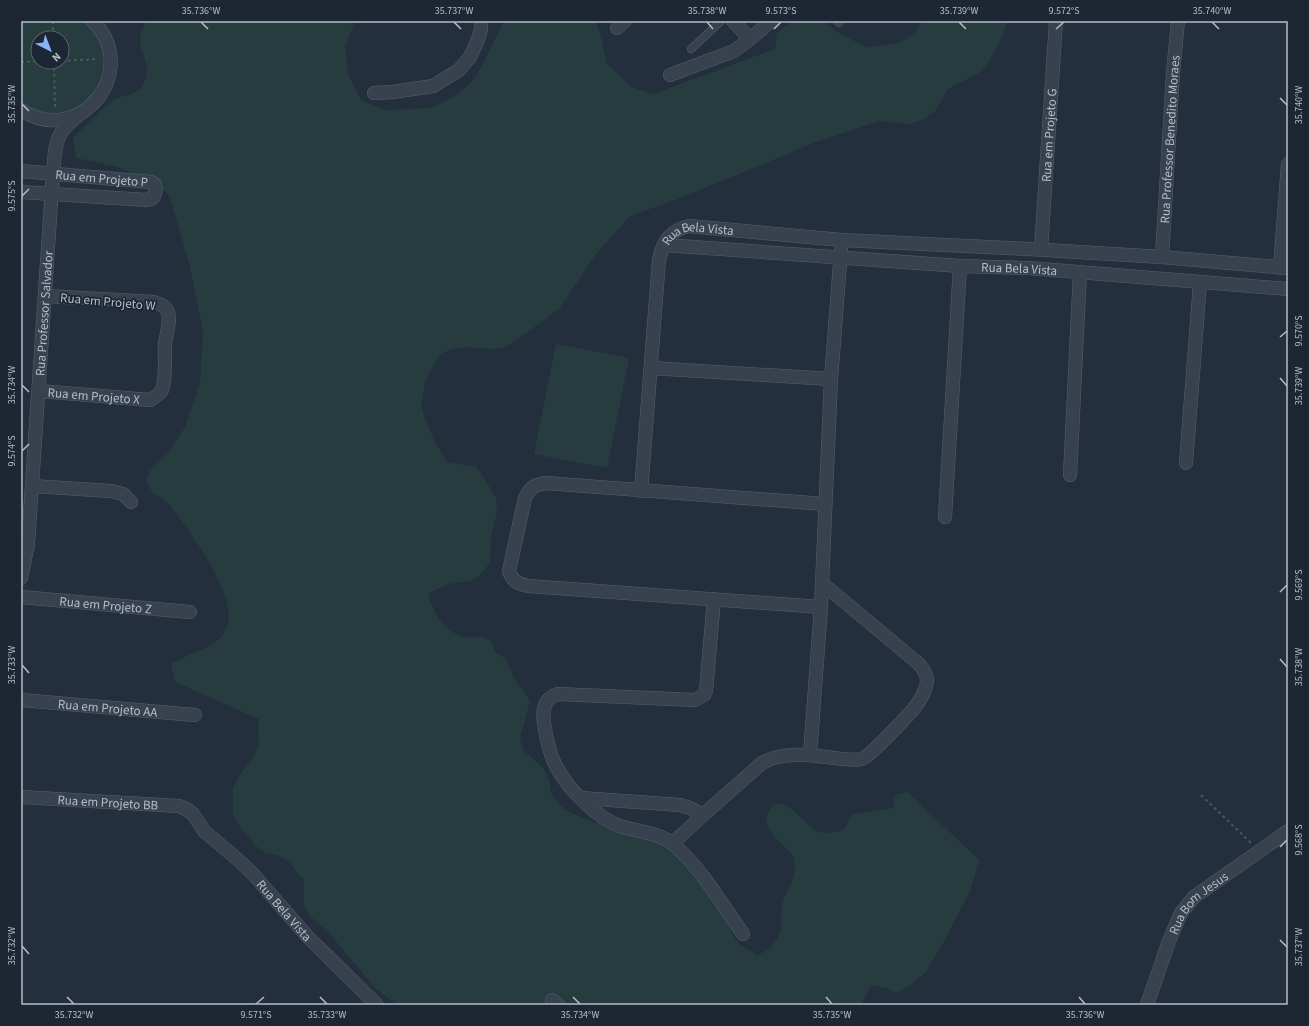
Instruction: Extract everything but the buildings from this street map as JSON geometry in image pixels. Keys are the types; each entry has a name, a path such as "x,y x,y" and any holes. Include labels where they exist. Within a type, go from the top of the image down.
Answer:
{"street":[{"path":"93,21 105,37 111,58"},
{"path":"374,93 393,92 433,86 458,70 470,57 481,30 481,21"},
{"path":"733,21 750,39"},
{"name":"Rua em Projeto G","path":"1028,268 1035,249 1056,21"},
{"name":"Rua Professor Benedito Moraes","path":"1162,257 1173,73 1178,21"},
{"path":"670,75 734,51 750,39 765,23"},
{"name":"Rua Professor Salvador","path":"21,578 28,544 56,143 64,127 80,113 91,106 100,96 107,84 111,58"},
{"path":"21,110 36,118 46,127 56,143"},
{"path":"36,118 55,120 68,118 80,113"},
{"path":"1284,268 1288,164"},
{"name":"Rua em Projeto P","path":"21,170 151,182 155,185 156,191 153,198 147,200 21,192"},
{"name":"Rua Bela Vista","path":"664,245 673,232 680,228 689,226 842,240 1035,249 1162,257 1284,268"},
{"path":"810,755 821,607 831,379 842,240"},
{"path":"641,491 659,260 664,245"},
{"name":"Rua Bela Vista","path":"664,245 960,266 1028,268 1288,290"},
{"path":"945,517 960,266"},
{"path":"1263,288 1264,267"},
{"path":"1070,475 1080,272"},
{"path":"1186,463 1200,283"},
{"name":"Rua em Projeto W","path":"46,296 154,302 163,305 167,311 169,320 165,344 164,384"},
{"path":"651,368 831,379"},
{"name":"Rua em Projeto X","path":"39,391 150,400 161,392 164,384"},
{"path":"821,607 528,586 519,584 510,576 509,571 525,498 535,484 546,483 825,504"},
{"path":"32,486 111,491 123,494 131,502"},
{"path":"673,843 762,763 781,756 810,755 853,760 863,759 872,752 918,704 925,689 927,680 925,671 919,664 822,583"},
{"name":"Rua em Projeto Z","path":"21,596 190,612"},
{"path":"714,599 706,691 700,699 558,694 551,696 546,700 544,708 544,721 550,753 556,767 566,782 581,798 610,822 660,837 673,843 686,856 706,881 743,934"},
{"name":"Rua em Projeto AA","path":"21,700 195,715"},
{"name":"Rua em Projeto BB","path":"21,797 179,806 193,814"},
{"path":"581,798 680,805 690,808 703,815"},
{"name":"Rua Bela Vista","path":"193,814 204,831 253,874 307,936 377,1005"},
{"name":"Rua Bom Jesus","path":"1147,1005 1169,941 1181,913 1194,897 1288,831"}],"lane":[{"path":"691,49 721,21"}],"path":[{"path":"70,61 111,58"},
{"path":"54,70 55,120"},
{"path":"1201,795 1259,851"}],"green space":[{"path":"21,21 85,21 98,35 105,57 102,80 97,90 80,107 69,112 46,114 21,104"},
{"path":"145,21 355,21 345,46 348,74 361,100 385,110 431,108 459,94 477,76 504,21 596,21 607,64 631,87 653,94 775,49 777,33 792,21 824,21 837,32 866,47 895,44 907,39 916,31 923,21 1008,21 996,50 982,71 948,89 935,111 923,120 908,124 879,121 816,142 681,198 630,216 596,254 559,309 518,339 505,347 492,349 466,347 452,349 440,354 426,379 421,405 433,438 447,462 476,467 496,498 497,512 491,536 490,562 483,572 473,580 449,584 428,593 430,601 441,621 452,632 466,637 480,637 491,641 496,653 506,659 514,678 530,701 520,738 523,750 544,769 549,780 551,793 558,803 567,811 596,823 611,824 648,833 671,849 709,892 738,943 757,955 770,948 779,936 782,905 794,877 795,871 794,859 791,854 767,825 766,818 772,806 781,803 793,810 817,831 828,833 844,830 852,814 893,808 895,795 907,792 979,860 971,889 947,936 926,972 909,986 896,993 887,988 872,985 863,1000 862,1005 398,1005 376,989 328,932 310,916 304,905 304,880 289,862 278,855 265,853 256,846 240,827 233,815 233,788 238,778 255,755 259,744 259,719 175,682 171,664 217,641 225,631 229,618 227,602 221,584 211,566 189,531 170,505 164,499 153,493 146,482 150,471 168,453 185,427 200,383 203,331 190,267 169,195 156,184 118,167 76,158 73,138 111,102 134,93 141,88 146,75 147,67 140,45 141,34"},
{"path":"556,344 629,358 607,468 534,454"}]}
